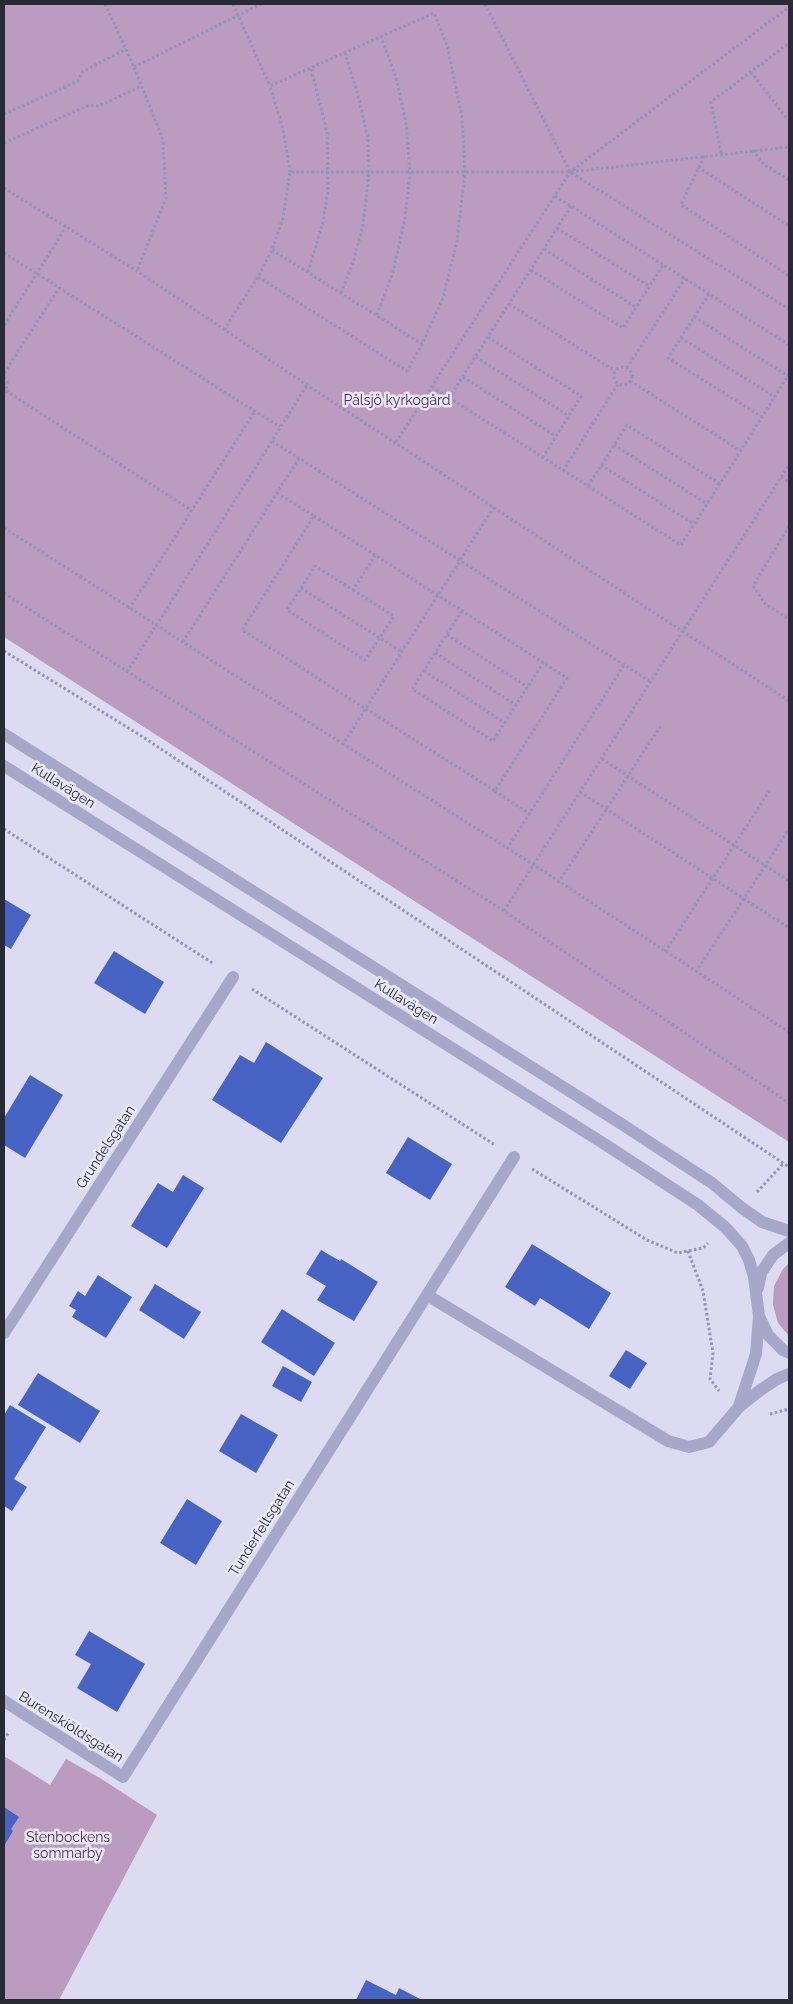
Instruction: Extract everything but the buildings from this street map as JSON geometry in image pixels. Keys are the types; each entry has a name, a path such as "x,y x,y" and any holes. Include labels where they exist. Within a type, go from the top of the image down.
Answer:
{"street":[{"name":"Kullavägen","path":"4,734 620,1123 712,1183 762,1222 789,1232"},
{"name":"Kullavägen","path":"4,766 606,1145 698,1205 726,1228 742,1246 749,1260 759,1316 768,1335 783,1350 789,1353"},
{"name":"Grundelsgatan","path":"4,1333 233,977"},
{"name":"Tunderfeltsgatan","path":"123,1777 514,1157"},
{"name":"Kullavägen","path":"756,1294 761,1274 769,1261 773,1255 789,1243"},
{"path":"427,1295 668,1442 689,1447 709,1442 738,1407 765,1387 789,1374"},
{"path":"738,1407 756,1354 759,1316"},
{"name":"Burenskiöldsgatan","path":"4,1701 123,1777"}],"path":[{"path":"105,4 134,67 163,140 166,198 137,271"},
{"path":"224,330 258,277 272,250 283,218 290,172 283,130 270,86 233,4"},
{"path":"134,67 261,4"},
{"path":"485,4 570,172 789,309"},
{"path":"396,442 570,172 789,8"},
{"path":"258,277 407,371 422,344 443,298 457,241 465,172 462,116 447,44 434,13 270,86"},
{"path":"377,315 393,272 405,218 410,172 406,123 396,77 381,37"},
{"path":"721,153 711,102 788,45 789,50"},
{"path":"4,114 78,82 82,72 126,49"},
{"path":"341,293 353,263 363,225 369,172 368,139 358,95 345,53"},
{"path":"308,272 323,222 328,190 327,132 311,68"},
{"path":"751,72 787,119"},
{"path":"4,143 89,104 99,106 141,86"},
{"path":"290,172 570,172 721,153 789,147"},
{"path":"753,150 763,164 789,180"},
{"path":"704,156 681,205 789,276"},
{"path":"698,167 789,226"},
{"path":"4,188 137,271 307,385 789,701"},
{"path":"555,196 789,345"},
{"path":"449,398 571,206"},
{"path":"4,325 66,226"},
{"path":"557,228 649,286"},
{"path":"544,249 636,307"},
{"path":"272,250 422,344"},
{"path":"4,253 280,427"},
{"path":"530,270 623,328 663,265"},
{"path":"628,368 685,278"},
{"path":"4,373 60,287"},
{"path":"709,294 668,358 762,417"},
{"path":"509,304 615,371"},
{"path":"432,387 681,545 789,375 694,317"},
{"path":"488,337 581,396 543,458"},
{"path":"681,338 775,397"},
{"path":"476,357 569,416"},
{"path":"621,367 628,368 632,374 630,381 625,385 618,384 614,378 615,371 621,367"},
{"path":"4,377 8,382 5,392 191,510"},
{"path":"463,377 556,436"},
{"path":"630,381 741,451"},
{"path":"563,470 618,384"},
{"path":"127,672 307,385"},
{"path":"129,609 255,411"},
{"path":"588,486 626,425 720,484"},
{"path":"272,441 651,682"},
{"path":"614,445 707,504"},
{"path":"182,642 299,458"},
{"path":"601,465 694,524"},
{"path":"504,911 789,465"},
{"path":"782,477 789,482"},
{"path":"277,493 567,678 494,792"},
{"path":"343,744 494,507"},
{"path":"314,516 242,630 530,814"},
{"path":"789,526 753,586 765,604 789,619"},
{"path":"4,528 534,866 789,1032"},
{"path":"353,590 375,556"},
{"path":"316,566 353,590 394,616 365,660 287,610 316,566"},
{"path":"301,588 402,652"},
{"path":"4,593 504,911 789,1103"},
{"path":"462,611 412,690 493,741 543,663"},
{"path":"447,635 528,687"},
{"path":"4,651 151,742 789,1167"},
{"path":"435,653 516,705"},
{"path":"507,849 624,665"},
{"path":"424,671 505,723"},
{"path":"558,883 662,724"},
{"path":"602,759 789,881"},
{"path":"665,952 770,790"},
{"path":"580,792 789,928"},
{"path":"4,829 514,1157 647,1240 678,1253 703,1248 726,1228"},
{"path":"696,972 789,829"},
{"path":"742,1208 783,1164"},
{"path":"688,1251 703,1291 713,1353 710,1379 716,1389 738,1407 760,1417 789,1410"}],"green space":[{"name":"Pålsjö kyrkogård","path":"4,4 789,4 789,1142 4,637"},
{"path":"789,1263 789,1336 778,1323 773,1305 774,1286 783,1269"},
{"name":"Stenbockens sommarby","path":"4,1756 50,1785 66,1759 100,1778 157,1815 59,2000 4,2000"}]}
